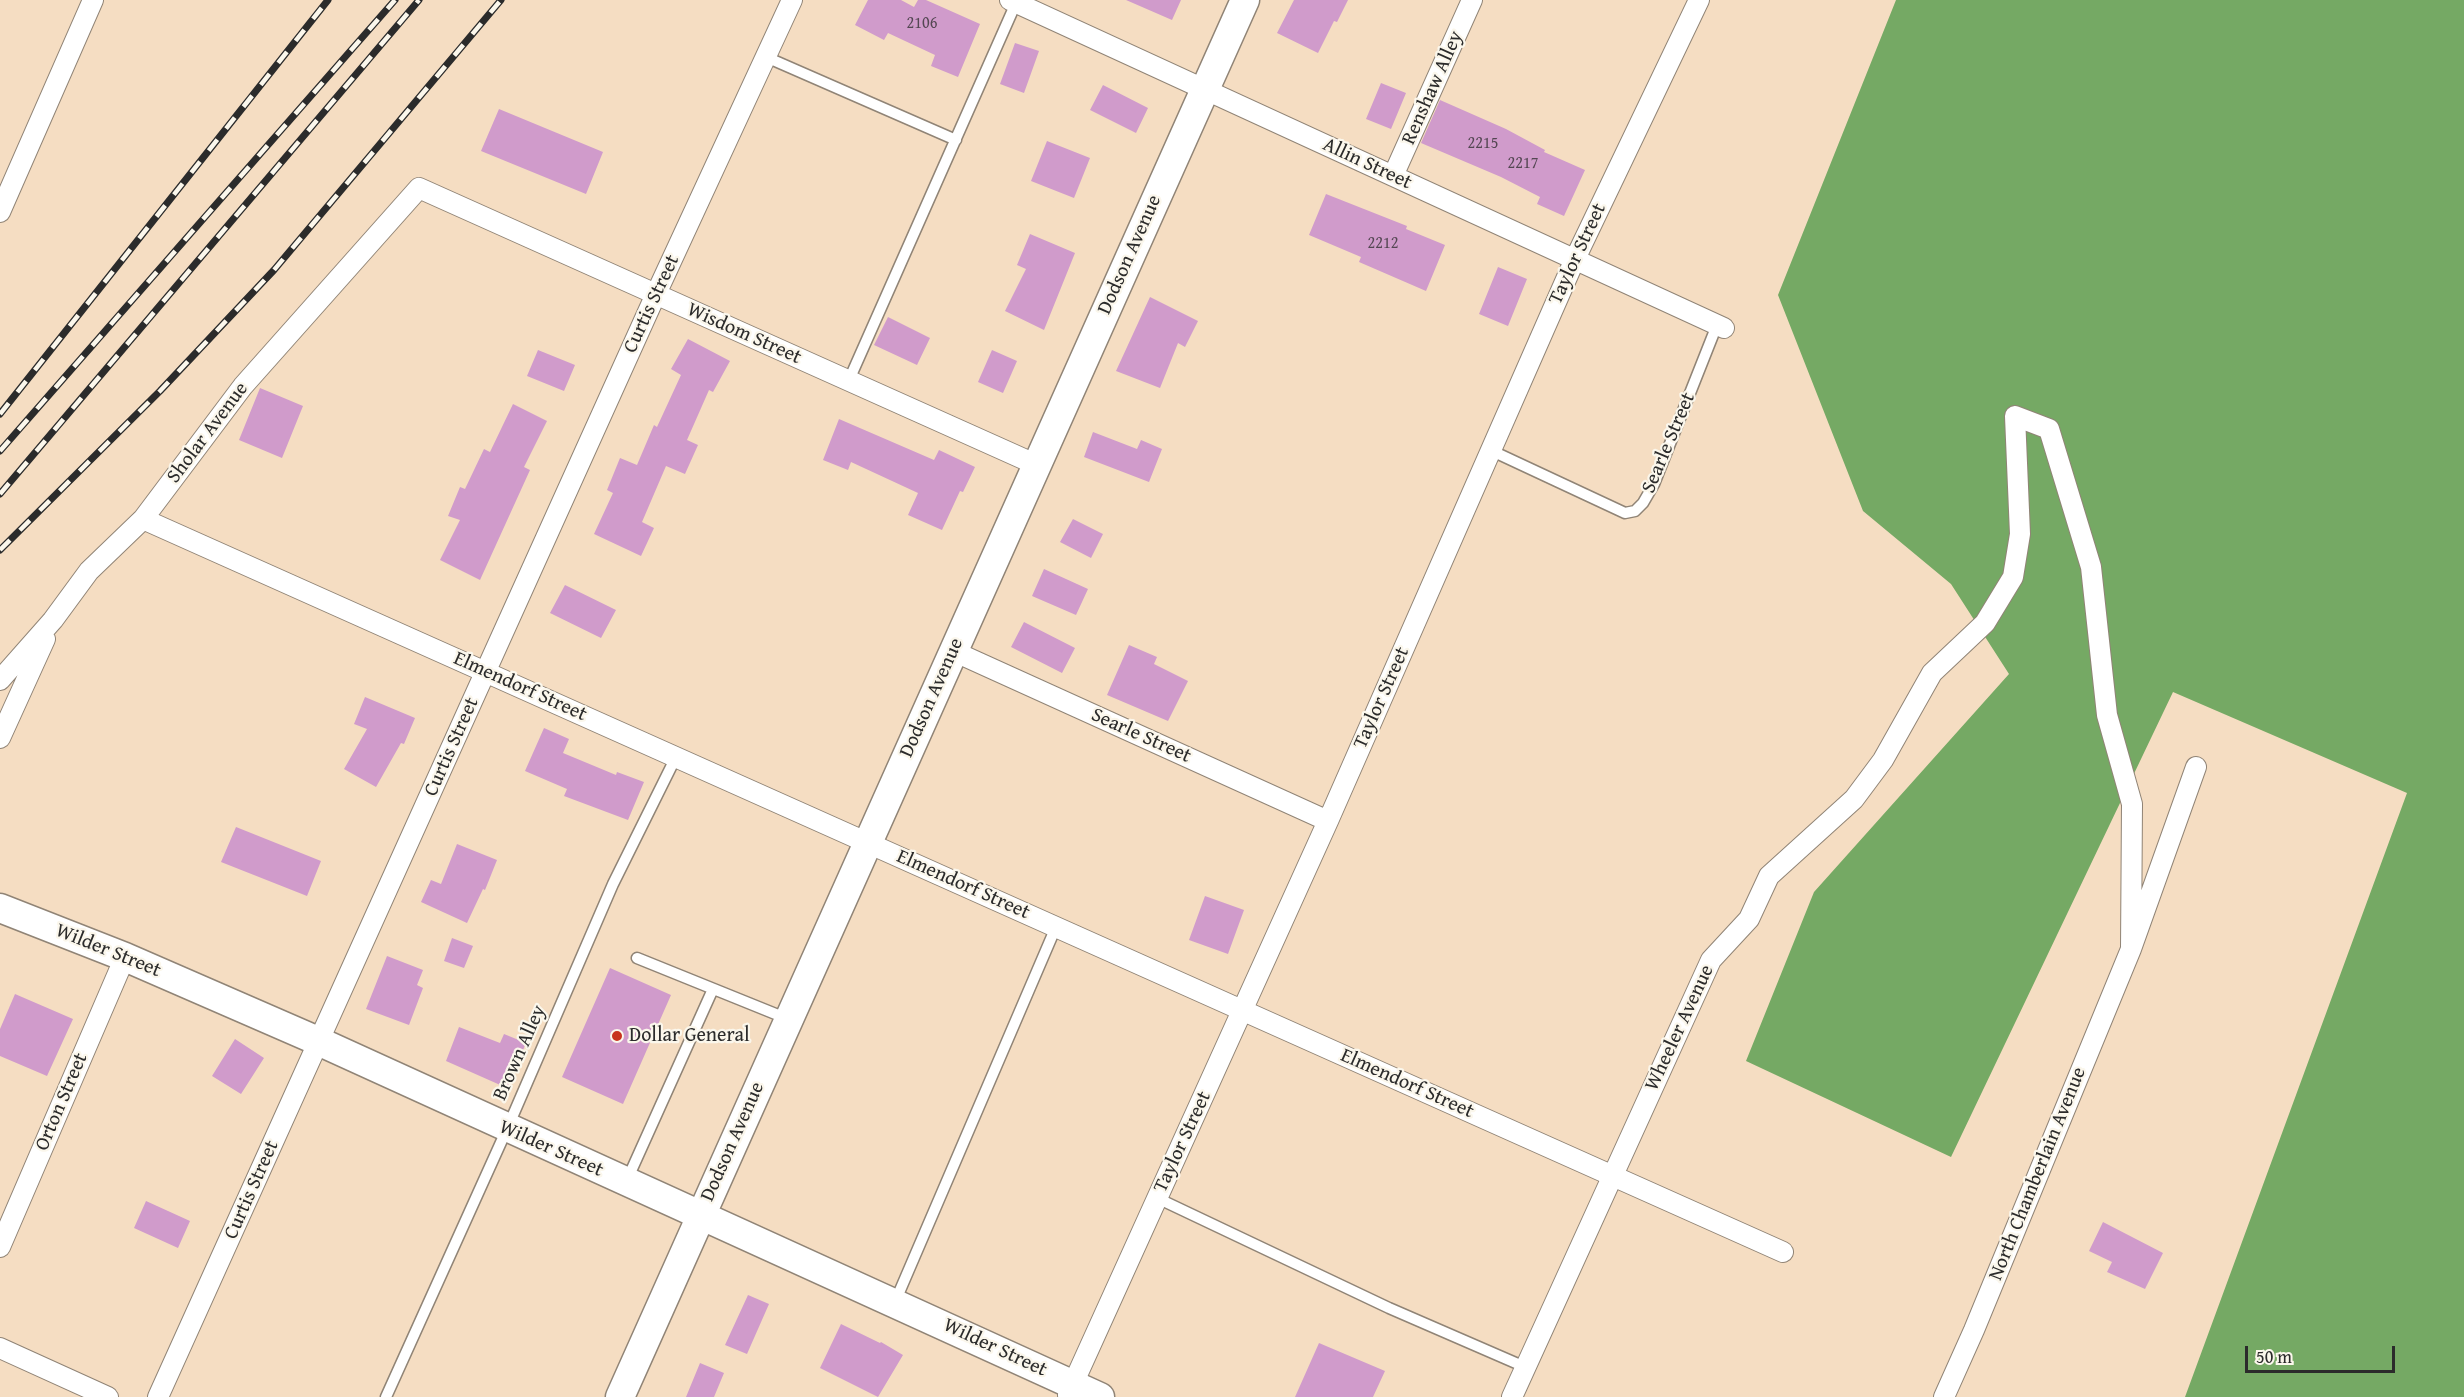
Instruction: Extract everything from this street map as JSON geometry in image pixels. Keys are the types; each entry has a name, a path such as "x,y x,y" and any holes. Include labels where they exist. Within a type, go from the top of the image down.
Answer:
{"street":[{"path":"0,212 93,0"},
{"name":"Curtis Street","path":"159,1397 656,294 792,0"},
{"name":"Dodson Avenue","path":"620,1397 1245,0"},
{"name":"Renshaw Alley","path":"1393,176 1472,0"},
{"name":"Taylor Street","path":"1070,1391 1328,821 1575,259 1699,0"},
{"name":"Allin Street","path":"1013,1 1721,326"},
{"name":"Wisdom Street","path":"418,188 1037,465"},
{"name":"Sholar Avenue","path":"0,680 53,620 89,571 144,519 243,386 418,188"},
{"name":"Wheeler Avenue","path":"1512,1397 1611,1175 1711,960 1749,919 1769,876 1854,799 1883,760 1932,674 1985,623 2013,577 2020,534 2015,416 2049,429"},
{"name":"North Chamberlain Avenue","path":"2049,429 2091,567 2107,715 2132,804 2131,949"},
{"name":"Elmendorf Street","path":"144,519 1783,1252"},
{"path":"0,738 53,620"},
{"name":"Searle Street","path":"953,651 1328,821"},
{"name":"North Chamberlain Avenue","path":"1944,1397 1974,1330 2131,949 2196,767"},
{"name":"Wilder Street","path":"0,908 125,957 318,1041 507,1129 895,1302 1070,1391 1100,1397"},
{"name":"Orton Street","path":"0,1247 125,957"},
{"path":"0,1348 108,1397"}],"lane":[{"path":"849,380 956,140 1013,1"},
{"path":"766,57 956,140"},
{"name":"Searle Street","path":"1490,450 1625,513 1635,511 1643,503 1654,484 1721,326"},
{"name":"Brown Alley","path":"386,1397 507,1129 613,884 676,757"},
{"path":"895,1302 1056,927"},
{"path":"637,958 788,1019"},
{"path":"627,1182 713,989"},
{"path":"1157,1198 1389,1308 1525,1367"}],"green space":[{"path":"1896,0 2464,0 2464,1397 2185,1397 2407,793 2173,692 1951,1157 1746,1061 1814,892 2009,674 1951,584 1863,511 1778,295"}],"building":[{"path":"868,0 901,0 914,7 918,0 926,0 980,24 958,77 931,66 935,55 888,33 884,40 855,25"},
{"path":"1126,0 1181,0 1172,20"},
{"path":"1294,0 1348,0 1337,22 1334,21 1318,53 1277,33"},
{"path":"1015,43 1039,51 1024,93 1000,84"},
{"path":"1381,83 1406,93 1391,129 1366,119"},
{"path":"1103,85 1148,108 1136,133 1090,110"},
{"path":"1440,100 1506,129 1545,150 1544,152 1585,170 1564,216 1537,204 1540,197 1501,177 1421,143"},
{"path":"499,109 603,152 586,194 481,151"},
{"path":"1047,141 1090,158 1074,198 1031,181"},
{"path":"1326,194 1407,226 1406,229 1445,245 1426,291 1359,262 1361,257 1309,235"},
{"path":"1030,234 1075,253 1044,330 1005,311 1026,269 1017,265"},
{"path":"1498,267 1527,279 1508,326 1479,314"},
{"path":"1150,297 1198,321 1185,347 1178,343 1160,388 1116,371"},
{"path":"888,317 930,338 917,365 874,345"},
{"path":"688,339 730,361 713,392 709,390 687,440 698,445 685,474 666,466 642,522 654,528 641,556 594,534 613,493 607,490 620,458 637,465 654,425 657,427 681,375 671,369"},
{"path":"538,350 575,365 564,391 527,376"},
{"path":"992,350 1017,361 1003,393 978,382"},
{"path":"260,388 303,406 282,458 239,440"},
{"path":"513,404 547,421 524,467 530,470 480,580 440,560 460,520 448,516 460,487 465,489 484,449 490,452"},
{"path":"839,419 934,460 939,450 975,467 963,492 960,491 942,530 908,515 918,493 851,462 848,470 823,460"},
{"path":"1093,432 1137,449 1141,440 1162,449 1149,482 1084,457"},
{"path":"1073,519 1103,534 1091,558 1060,542"},
{"path":"1044,569 1088,589 1076,615 1032,596"},
{"path":"565,585 616,610 601,638 550,613"},
{"path":"1024,622 1075,648 1062,673 1011,647"},
{"path":"1129,645 1157,657 1154,664 1188,681 1168,721 1107,695"},
{"path":"365,697 415,718 404,744 401,743 376,787 344,769 367,729 354,724"},
{"path":"544,728 569,739 563,753 616,775 617,772 644,782 628,820 564,796 567,789 525,771"},
{"path":"236,827 321,861 307,896 221,862"},
{"path":"457,844 497,860 485,890 483,889 467,923 421,902 431,880 441,884"},
{"path":"1205,896 1244,910 1228,954 1189,940"},
{"path":"452,938 473,946 464,968 444,961"},
{"path":"387,956 423,970 417,985 423,988 409,1025 366,1009"},
{"name":"Dollar General","path":"610,968 671,995 623,1104 562,1077"},
{"path":"15,994 73,1019 47,1076 0,1056 0,1029"},
{"path":"459,1027 500,1043 504,1034 526,1043 507,1088 446,1061"},
{"path":"235,1039 264,1058 241,1094 212,1076"},
{"path":"146,1201 190,1221 178,1248 134,1228"},
{"path":"2103,1222 2163,1253 2145,1289 2107,1272 2112,1262 2089,1251"},
{"path":"748,1295 769,1304 747,1354 725,1345"},
{"path":"841,1324 903,1355 878,1397 820,1368"},
{"path":"1319,1343 1385,1371 1373,1397 1295,1397"},
{"path":"700,1363 724,1373 714,1397 686,1397"}],"railway":[{"path":"0,414 328,0"},
{"path":"0,451 395,0"},
{"path":"0,494 419,0"},
{"path":"0,550 160,391 274,270 501,0"}],"place":[{"name":"Dollar General","path":"617,1036"}]}
